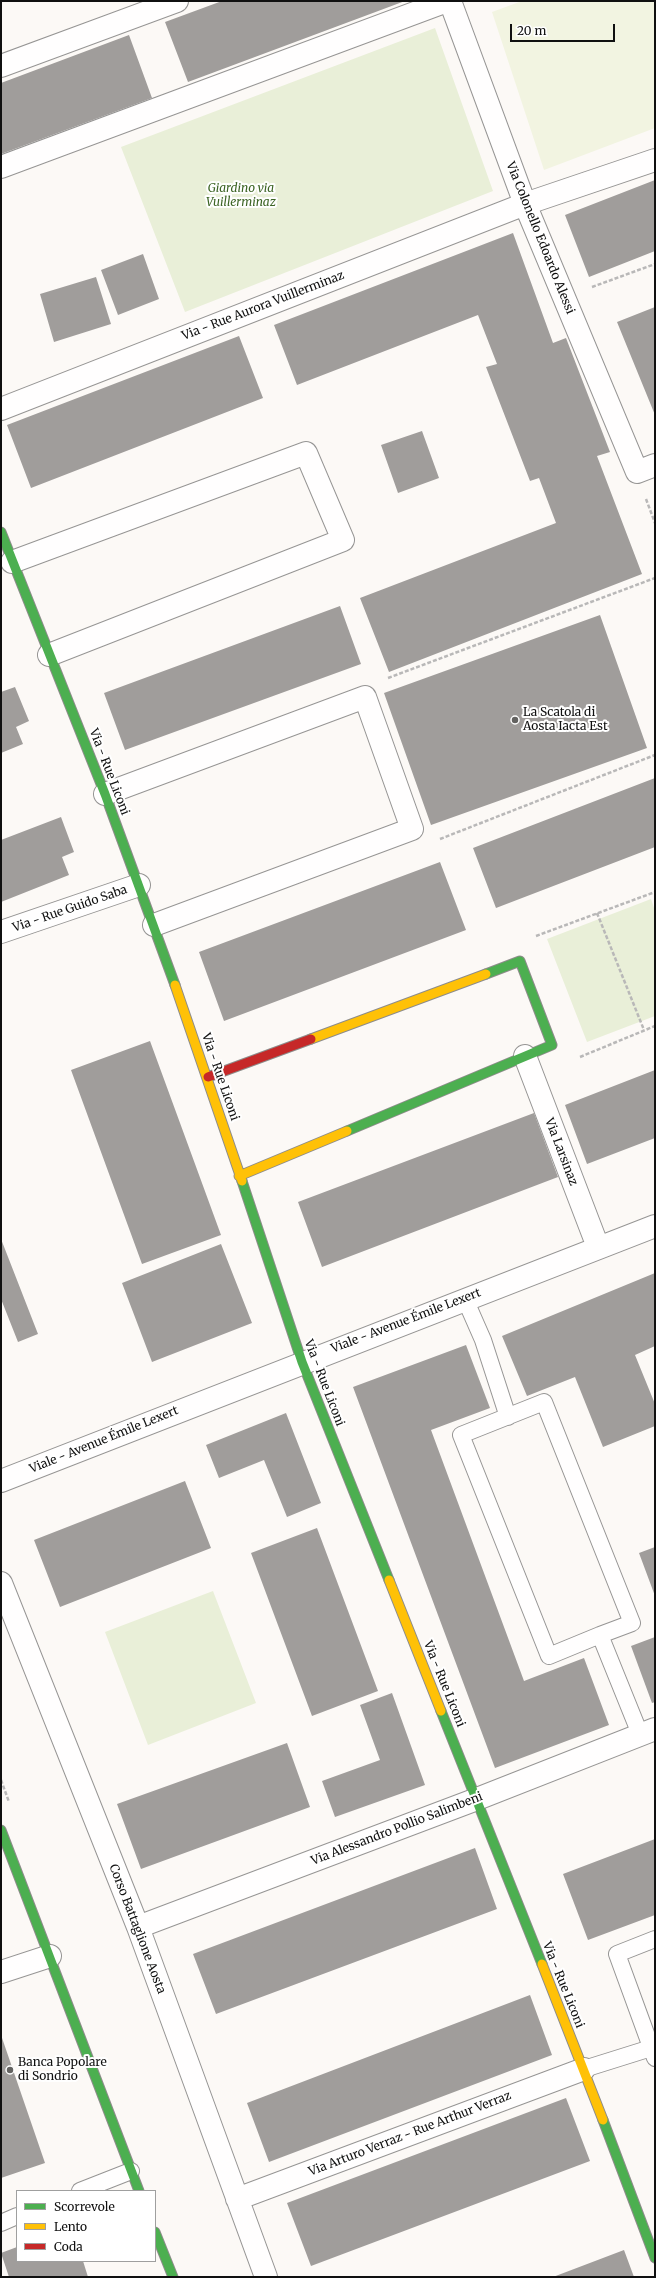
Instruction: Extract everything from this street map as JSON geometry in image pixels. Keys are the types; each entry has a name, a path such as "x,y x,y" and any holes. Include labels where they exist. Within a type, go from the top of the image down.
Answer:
{"street":[{"path":"1,66 177,1"},
{"path":"1,167 448,1"},
{"name":"Via Colonello Edoardo Alessi","path":"448,1 525,204 564,297 646,469"},
{"name":"Via - Rue Aurora Vuillerminaz","path":"1,408 525,204 655,160"},
{"path":"12,562 306,453 343,540 49,655"},
{"name":"Via - Rue Liconi","path":"1,532 105,794 154,925 208,1077 302,1362 584,2069 655,2258"},
{"path":"105,794 365,697 412,829 154,925"},
{"name":"Via - Rue Guido Saba","path":"1,932 139,885"},
{"path":"208,1077 520,961 552,1045 240,1176"},
{"name":"Via Larsinaz","path":"525,1056 598,1247"},
{"name":"Viale - Avenue Émile Lexert","path":"1,1481 465,1298 655,1226"},
{"name":"Corso Battaglione Aosta","path":"1,1583 138,1927 236,2199 266,2277"},
{"name":"Via Alessandro Pollio Salimbeni","path":"138,1927 477,1799 648,1732"},
{"path":"1,1830 139,2190"},
{"path":"1,1972 50,1956"},
{"name":"Via Arturo Verraz - Rue Arthur Verraz","path":"236,2199 584,2069"},
{"path":"156,2234 173,2277"}],"lane":[{"path":"465,1298 483,1340 508,1417"},
{"path":"544,1402 632,1623 600,1635 549,1656 462,1435 544,1402"},
{"path":"600,1635 648,1732"},
{"path":"584,2069 653,2053 617,1954 655,1939"},
{"path":"83,2190 131,2171"},
{"path":"1,2222 16,2216"}],"path":[{"path":"564,297 655,264"},
{"path":"531,938 655,892"},
{"path":"597,913 644,1030"},
{"path":"576,1058 655,1026"}],"green space":[{"path":"522,1 655,1 655,128 544,170 492,12"},
{"name":"Giardino via Vuillerminaz","path":"435,28 493,191 185,312 121,147"},
{"path":"651,899 655,911 655,1016 587,1042 547,939"},
{"path":"213,1591 256,1703 148,1745 105,1632"}],"building":[{"path":"222,1 405,1 188,82 165,22"},
{"path":"129,35 152,98 1,154 1,83"},
{"path":"655,180 655,251 589,277 565,215"},
{"path":"513,233 553,343 566,338 610,452 597,456 642,574 389,672 360,598 556,523 539,478 530,481 486,367 497,364 478,315 297,385 274,325"},
{"path":"143,254 159,299 118,315 101,270"},
{"path":"96,277 111,324 54,342 40,294"},
{"path":"655,307 655,415 617,322"},
{"path":"239,336 263,398 31,488 7,425"},
{"path":"422,431 439,478 398,493 381,445"},
{"path":"340,606 361,664 125,750 104,693"},
{"name":"La Scatola di Aosta Iacta Est","path":"600,615 647,748 431,825 384,693"},
{"path":"15,687 29,721 16,727 23,744 1,753 1,692"},
{"path":"655,778 655,847 496,908 473,848"},
{"path":"61,817 74,852 62,857 69,875 1,902 1,840"},
{"path":"440,862 466,930 224,1021 199,952"},
{"path":"150,1041 221,1235 142,1264 71,1070"},
{"path":"655,1070 655,1138 587,1164 565,1105"},
{"path":"534,1113 558,1177 322,1267 298,1202"},
{"path":"1,1239 38,1334 18,1342 1,1299"},
{"path":"221,1244 252,1323 152,1362 122,1283"},
{"path":"655,1273 655,1346 635,1355 655,1404 655,1426 603,1447 575,1377 527,1396 502,1336"},
{"path":"466,1345 490,1408 431,1430 524,1681 584,1658 609,1725 495,1768 353,1387"},
{"path":"286,1413 321,1503 287,1517 264,1460 219,1478 206,1445"},
{"path":"185,1481 211,1548 60,1607 34,1540"},
{"path":"317,1528 378,1691 312,1716 251,1553"},
{"path":"655,1547 655,1596 639,1553"},
{"path":"655,1637 655,1702 652,1703 631,1646"},
{"path":"392,1693 425,1785 335,1817 322,1781 380,1760 360,1705"},
{"path":"287,1743 310,1807 141,1869 117,1804"},
{"path":"655,1839 655,1915 588,1940 563,1874"},
{"path":"475,1848 497,1909 216,2014 193,1954"},
{"path":"530,1995 552,2055 269,2162 247,2103"},
{"path":"1,2035 45,2163 1,2178"},
{"path":"566,2098 590,2161 311,2266 287,2203"},
{"path":"16,2247 16,2262 83,2262 88,2277 9,2277 1,2253"},
{"path":"624,2250 634,2277 553,2277"}],"traffic: fast":[{"path":"1,532 105,794 175,985"},
{"path":"347,1131 552,1045 520,961 486,974"},
{"path":"242,1181 302,1362 389,1580"},
{"path":"441,1711 542,1964"},
{"path":"1,1830 139,2190"},
{"path":"603,2120 655,2258"},
{"path":"156,2234 173,2277"}],"traffic: slow":[{"path":"311,1039 486,974"},
{"path":"175,985 242,1181"},
{"path":"239,1176 347,1131"},
{"path":"389,1580 441,1711"},
{"path":"542,1964 603,2120"}],"traffic: jam":[{"path":"208,1077 311,1039"}],"place":[{"name":"La Scatola di Aosta Iacta Est","path":"515,720"},
{"name":"Banca Popolare di Sondrio","path":"10,2070"}]}
